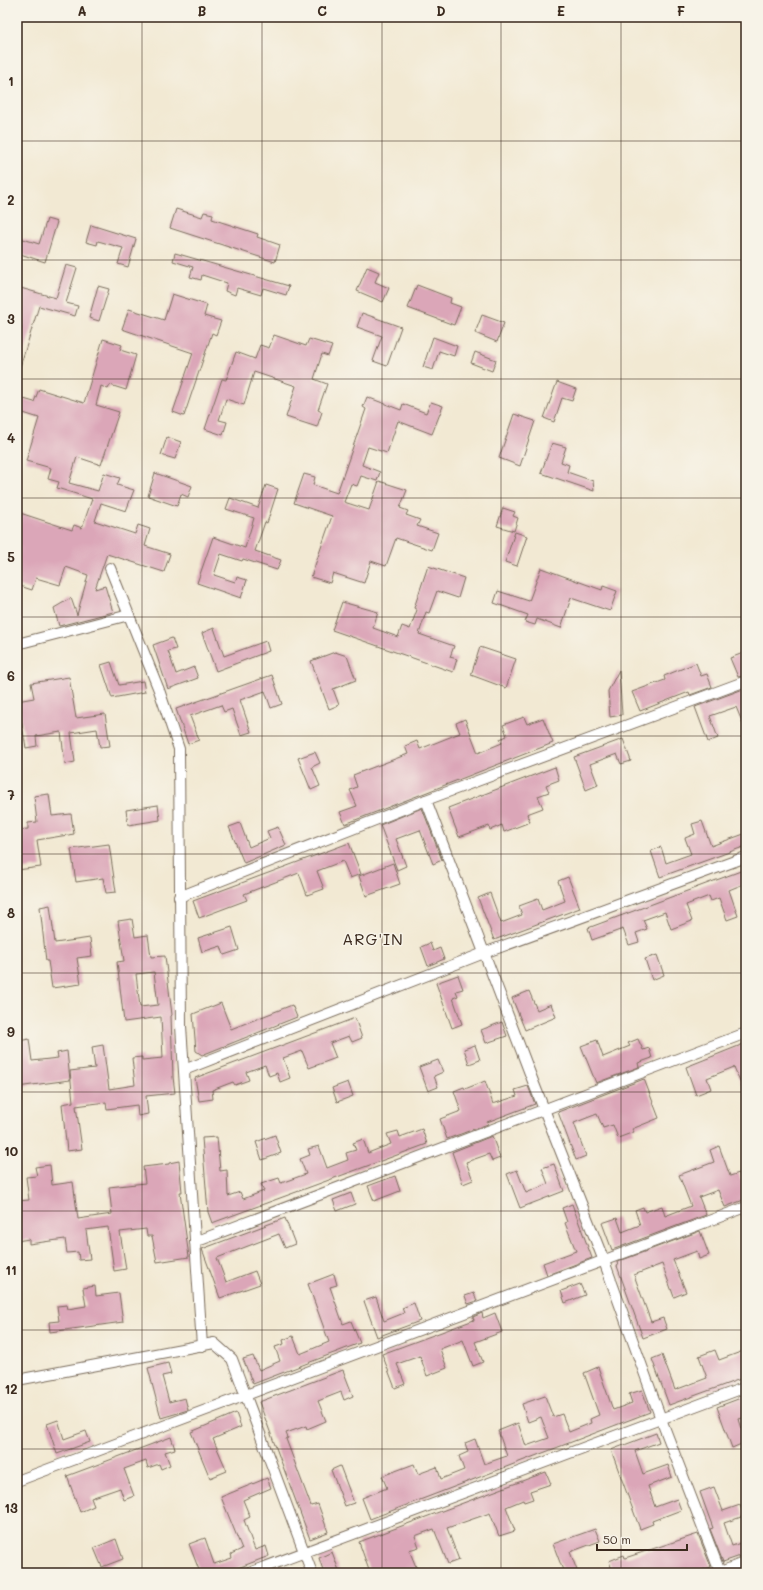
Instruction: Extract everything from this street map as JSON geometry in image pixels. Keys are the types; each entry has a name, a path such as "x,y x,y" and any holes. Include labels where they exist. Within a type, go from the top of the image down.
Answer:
{"street":[{"path":"110,568 159,690 179,749 181,1026 202,1346"},
{"path":"17,644 129,615"},
{"path":"179,897 426,800 746,680"},
{"path":"426,800 544,1110 604,1261 661,1419 719,1572 746,1562"},
{"path":"184,1070 484,953 746,857"},
{"path":"195,1242 746,1033"},
{"path":"17,1481 746,1208"},
{"path":"17,1380 214,1343 232,1359 312,1573"},
{"path":"249,1573 746,1386"}],"building":[{"path":"176,209 202,217 204,212 213,214 212,219 258,234 257,237 280,245 275,262 170,228"},
{"path":"47,219 57,222 45,262 17,253 17,237 39,244"},
{"path":"91,225 136,239 128,267 118,264 123,248 98,241 97,245 86,242"},
{"path":"175,253 289,286 286,295 263,288 261,295 237,288 235,295 225,291 227,283 202,275 201,280 190,277 193,267 173,261"},
{"path":"66,265 77,268 66,303 78,306 75,316 39,306 19,370 17,370 17,342 22,327 17,325 17,287 56,298"},
{"path":"367,267 379,272 375,282 389,288 383,302 357,291"},
{"path":"417,285 451,298 450,303 461,307 454,325 408,308"},
{"path":"98,286 109,289 99,321 89,318"},
{"path":"172,294 207,305 204,316 221,321 216,335 212,333 184,416 173,412 193,353 122,329 129,309 164,320"},
{"path":"362,313 401,327 387,366 373,361 382,336 357,327"},
{"path":"482,315 504,323 497,342 475,333"},
{"path":"274,335 306,346 309,339 332,346 328,356 322,354 314,379 327,384 318,410 322,412 317,427 286,417 296,386 254,372 244,405 226,399 219,420 227,422 223,435 205,429 222,379 226,380 236,352 255,359 260,345 269,348"},
{"path":"433,337 457,346 454,356 439,351 433,370 423,367"},
{"path":"103,339 122,345 120,350 136,355 126,390 110,385 108,389 101,386 96,405 119,412 101,465 77,457 69,483 98,491 104,473 120,478 117,485 134,490 126,511 101,503 95,521 135,534 138,525 150,529 145,546 170,554 164,572 107,554 95,589 105,586 113,612 59,626 54,608 71,598 77,615 88,575 66,567 60,585 36,578 32,590 17,585 17,512 72,530 74,525 82,528 92,499 57,488 59,482 48,479 51,468 26,461 39,418 17,411 17,397 34,402 39,389 84,403"},
{"path":"475,352 496,360 492,371 471,363"},
{"path":"557,382 576,389 572,401 562,398 554,422 544,418"},
{"path":"367,397 401,410 403,404 426,413 431,402 443,406 432,434 398,421 387,453 368,447 362,465 380,472 377,481 361,476 357,486 351,484 344,502 369,510 379,481 407,490 400,508 408,511 406,515 420,520 417,526 438,533 432,550 396,538 386,566 371,561 364,583 333,573 330,583 311,577 332,516 294,503 304,474 315,477 313,485 337,493 366,409 363,407"},
{"path":"514,414 535,421 520,466 499,458"},
{"path":"167,437 181,442 175,459 161,455"},
{"path":"552,443 566,447 561,462 569,465 567,472 593,481 594,491 541,473"},
{"path":"155,473 192,486 188,497 181,494 177,506 148,496"},
{"path":"266,485 278,489 267,523 265,522 255,551 281,560 277,570 243,559 242,561 221,554 214,575 235,582 237,577 247,580 241,598 197,583 213,537 245,548 254,518 226,509 230,498 258,508"},
{"path":"503,508 515,512 513,516 518,518 514,531 497,526"},
{"path":"515,532 527,536 517,566 505,562"},
{"path":"428,566 464,578 458,598 437,591 429,613 426,612 419,634 454,646 450,657 457,659 453,672 332,630 342,602 378,612 373,628 398,637 402,626 410,629 417,610 414,608"},
{"path":"541,568 602,590 603,586 617,591 610,611 571,598 561,628 537,619 535,625 525,622 528,615 494,603 498,591 529,601"},
{"path":"214,628 224,656 266,641 269,651 216,671 202,633"},
{"path":"172,638 176,649 168,651 176,674 194,667 198,678 168,689 153,645"},
{"path":"480,647 516,659 506,688 471,675"},
{"path":"335,652 347,656 356,680 333,689 339,705 329,709 311,661"},
{"path":"746,652 746,675 738,677 730,658"},
{"path":"111,662 119,685 143,681 145,692 112,698 101,665"},
{"path":"696,663 701,676 707,674 712,687 690,695 689,692 640,711 632,692 665,680 664,676"},
{"path":"619,670 622,715 610,717 608,691"},
{"path":"272,675 282,704 271,708 265,691 240,700 251,732 241,735 232,709 224,712 221,705 190,716 199,740 188,744 176,709"},
{"path":"69,677 76,718 105,714 110,746 100,747 97,729 71,733 75,762 65,764 61,732 36,736 37,746 26,748 20,713 17,713 17,701 34,698 31,683"},
{"path":"746,688 746,731 736,707 710,716 718,738 708,742 695,707"},
{"path":"524,717 527,724 543,718 553,743 345,824 340,812 357,806 350,790 357,787 353,775 408,754 405,746 417,741 420,749 460,733 456,723 465,719 478,753 502,743 500,739 507,736 503,725"},
{"path":"623,739 631,761 621,764 617,754 590,764 598,785 586,790 574,757"},
{"path":"315,752 320,763 312,767 320,786 311,790 298,758"},
{"path":"555,767 559,780 546,785 549,792 538,796 543,808 527,814 530,822 504,832 502,825 490,830 489,826 459,837 448,808"},
{"path":"49,794 52,816 71,814 74,834 37,840 41,867 17,870 17,830 28,829 28,823 37,822 34,796"},
{"path":"158,805 160,820 128,825 126,810"},
{"path":"422,808 442,860 433,864 420,830 396,839 406,866 397,870 380,825"},
{"path":"702,821 711,846 744,834 746,846 660,877 651,851 661,847 666,863 691,854 685,838 695,834 692,824"},
{"path":"240,823 249,847 270,838 267,831 278,827 286,845 244,863 229,827"},
{"path":"349,843 361,874 350,878 343,861 317,871 324,889 307,895 299,873 244,894 247,900 199,918 193,901"},
{"path":"109,844 116,892 106,893 103,878 76,882 71,849"},
{"path":"393,863 400,884 366,896 359,876"},
{"path":"746,869 746,883 729,890 738,916 727,920 719,898 711,901 709,896 686,905 692,921 671,929 665,912 643,920 647,929 636,933 639,942 629,945 623,929 592,940 588,928"},
{"path":"568,877 580,908 494,940 478,898 490,893 501,923 522,915 519,906 538,899 542,910 565,901 558,881"},
{"path":"50,905 55,943 90,938 92,956 77,958 81,984 52,988 48,961 46,961 40,907"},
{"path":"132,919 135,937 148,935 151,957 165,956 172,1015 173,1077 175,1093 146,1096 148,1114 138,1116 137,1105 107,1109 106,1102 76,1106 82,1149 67,1151 62,1104 73,1102 70,1071 95,1068 92,1047 103,1045 109,1089 135,1085 132,1058 142,1057 142,1060 163,1058 161,1017 124,1022 117,962 124,961 118,921","holes":["154,972 158,1005 140,1007 136,974"]},
{"path":"232,927 239,950 224,955 221,946 202,952 198,938"},
{"path":"430,943 433,951 440,948 444,959 428,966 421,947"},
{"path":"657,955 664,975 652,980 645,959"},
{"path":"458,975 463,989 456,991 458,996 453,998 462,1024 452,1028 436,983"},
{"path":"529,991 537,1010 551,1004 556,1017 525,1030 512,998"},
{"path":"221,1003 231,1029 292,1005 297,1017 202,1055 196,1051 193,1014"},
{"path":"355,1018 362,1038 352,1042 349,1036 330,1043 336,1058 309,1068 302,1051 283,1058 290,1078 280,1082 277,1073 269,1076 265,1065 246,1072 249,1080 235,1085 233,1082 212,1090 213,1099 199,1101 195,1078"},
{"path":"502,1022 507,1036 486,1043 481,1030"},
{"path":"29,1039 32,1061 58,1058 57,1053 67,1051 70,1080 17,1087 17,1065 22,1064 19,1041"},
{"path":"638,1039 643,1050 649,1048 652,1058 638,1063 639,1067 596,1083 581,1046 597,1040 603,1057 630,1046 628,1043"},
{"path":"746,1043 746,1095 734,1067 707,1078 711,1089 696,1095 686,1067"},
{"path":"475,1045 480,1060 469,1064 464,1049"},
{"path":"438,1060 443,1072 434,1076 438,1087 428,1091 419,1067"},
{"path":"644,1079 659,1118 632,1129 634,1132 618,1138 613,1125 603,1128 597,1114 574,1123 586,1156 576,1160 558,1112"},
{"path":"485,1081 493,1104 517,1096 515,1090 528,1086 535,1104 487,1122 488,1124 447,1139 440,1119 461,1111 454,1091 464,1087 465,1089"},
{"path":"348,1082 353,1096 337,1102 332,1088"},
{"path":"422,1129 427,1144 212,1223 208,1212 202,1138 217,1137 220,1171 227,1170 228,1196 240,1192 243,1199 264,1191 261,1184 279,1178 281,1183 306,1174 300,1159 310,1155 308,1149 319,1146 327,1168 348,1160 346,1153 356,1150 353,1143 363,1139 368,1153 391,1144 387,1134 398,1131 400,1137"},
{"path":"275,1135 281,1153 262,1160 256,1142"},
{"path":"492,1136 500,1158 492,1161 489,1154 466,1162 473,1180 463,1184 452,1152"},
{"path":"719,1146 730,1176 739,1173 741,1180 746,1178 746,1199 725,1207 718,1190 699,1197 706,1215 612,1250 602,1223 617,1218 622,1232 640,1225 635,1210 643,1207 645,1212 662,1206 665,1216 691,1206 679,1175 714,1162 710,1150"},
{"path":"179,1161 182,1192 180,1192 189,1257 157,1262 152,1236 147,1236 146,1229 120,1232 126,1269 114,1271 108,1227 86,1230 90,1259 79,1260 78,1252 67,1253 65,1239 29,1244 29,1239 17,1241 17,1201 29,1200 26,1177 37,1176 35,1167 50,1165 52,1185 73,1182 78,1219 112,1214 109,1187 145,1183 143,1167 169,1164"},
{"path":"554,1164 564,1191 520,1208 507,1174 517,1170 526,1193 548,1184 542,1168"},
{"path":"395,1176 400,1191 374,1201 368,1186"},
{"path":"351,1193 355,1204 337,1211 333,1200"},
{"path":"572,1204 592,1258 547,1275 543,1263 576,1251 565,1223 567,1222 562,1208"},
{"path":"285,1218 295,1244 285,1248 279,1234 217,1258 226,1282 255,1271 260,1284 220,1298 202,1249"},
{"path":"700,1231 709,1255 699,1259 697,1251 673,1260 686,1292 674,1297 662,1264 634,1275 651,1322 663,1318 667,1329 643,1338 617,1266 617,1262"},
{"path":"334,1274 337,1285 330,1287 343,1324 351,1321 360,1343 253,1384 243,1359 253,1356 259,1370 280,1361 275,1347 284,1344 283,1340 293,1336 300,1354 329,1342 308,1284"},
{"path":"580,1284 585,1295 565,1303 561,1291"},
{"path":"95,1286 96,1296 119,1293 123,1322 50,1332 49,1322 59,1321 57,1306 67,1305 68,1309 86,1306 83,1288"},
{"path":"474,1293 477,1301 468,1304 465,1296"},
{"path":"376,1297 384,1321 404,1313 402,1308 414,1303 420,1321 377,1337 364,1301"},
{"path":"482,1313 483,1318 495,1313 502,1332 475,1342 483,1362 473,1366 463,1340 440,1349 447,1368 427,1376 420,1356 397,1364 405,1384 395,1388 382,1354 474,1320 473,1317"},
{"path":"715,1350 719,1360 746,1350 746,1377 669,1405 652,1359 662,1355 675,1390 707,1378 699,1356"},
{"path":"168,1363 171,1374 162,1376 169,1402 185,1398 188,1410 161,1418 148,1368"},
{"path":"598,1367 613,1410 632,1403 629,1394 642,1390 650,1412 370,1519 362,1498 387,1488 382,1476 414,1464 418,1474 437,1467 441,1479 464,1470 459,1456 468,1452 465,1443 475,1439 484,1464 507,1456 498,1431 518,1423 526,1446 549,1438 541,1417 528,1422 522,1404 545,1396 553,1417 562,1414 569,1432 591,1423 590,1419 599,1415 584,1373"},
{"path":"343,1370 353,1396 344,1400 341,1392 318,1401 326,1421 307,1429 306,1426 286,1433 288,1438 286,1439 311,1506 318,1504 328,1532 310,1539 259,1402"},
{"path":"746,1396 746,1417 739,1419 746,1442 732,1448 717,1407"},
{"path":"236,1413 241,1427 213,1439 227,1471 210,1478 191,1432"},
{"path":"58,1420 64,1439 86,1431 90,1442 57,1454 47,1424"},
{"path":"656,1433 659,1442 635,1451 643,1474 668,1465 672,1477 648,1486 655,1507 677,1499 681,1510 652,1521 653,1524 640,1529 611,1450"},
{"path":"171,1437 175,1449 165,1452 170,1465 161,1469 159,1464 148,1468 146,1461 124,1469 134,1496 124,1500 120,1488 91,1498 94,1506 80,1512 67,1476"},
{"path":"340,1466 354,1503 345,1506 331,1470"},
{"path":"546,1472 551,1484 530,1491 533,1499 524,1502 523,1500 506,1507 515,1531 499,1536 490,1513 447,1528 459,1560 448,1564 434,1529 415,1536 419,1547 409,1550 417,1569 407,1573 370,1573 359,1542"},
{"path":"267,1478 271,1488 243,1500 250,1517 244,1520 255,1550 266,1546 269,1556 225,1573 194,1573 199,1570 189,1544 205,1538 214,1564 232,1558 231,1554 242,1549 221,1497"},
{"path":"714,1487 723,1511 740,1505 744,1516 724,1523 732,1546 746,1541 746,1554 723,1562 710,1529 713,1528 700,1492"},
{"path":"595,1529 600,1541 570,1552 578,1573 564,1573 553,1544"},
{"path":"698,1534 711,1567 694,1573 613,1573 609,1561 624,1555 625,1558"},
{"path":"116,1539 123,1559 102,1567 94,1548"},
{"path":"332,1552 340,1573 324,1573 319,1558"}],"district":[{"name":"ARG'IN","path":"373,938"}]}
